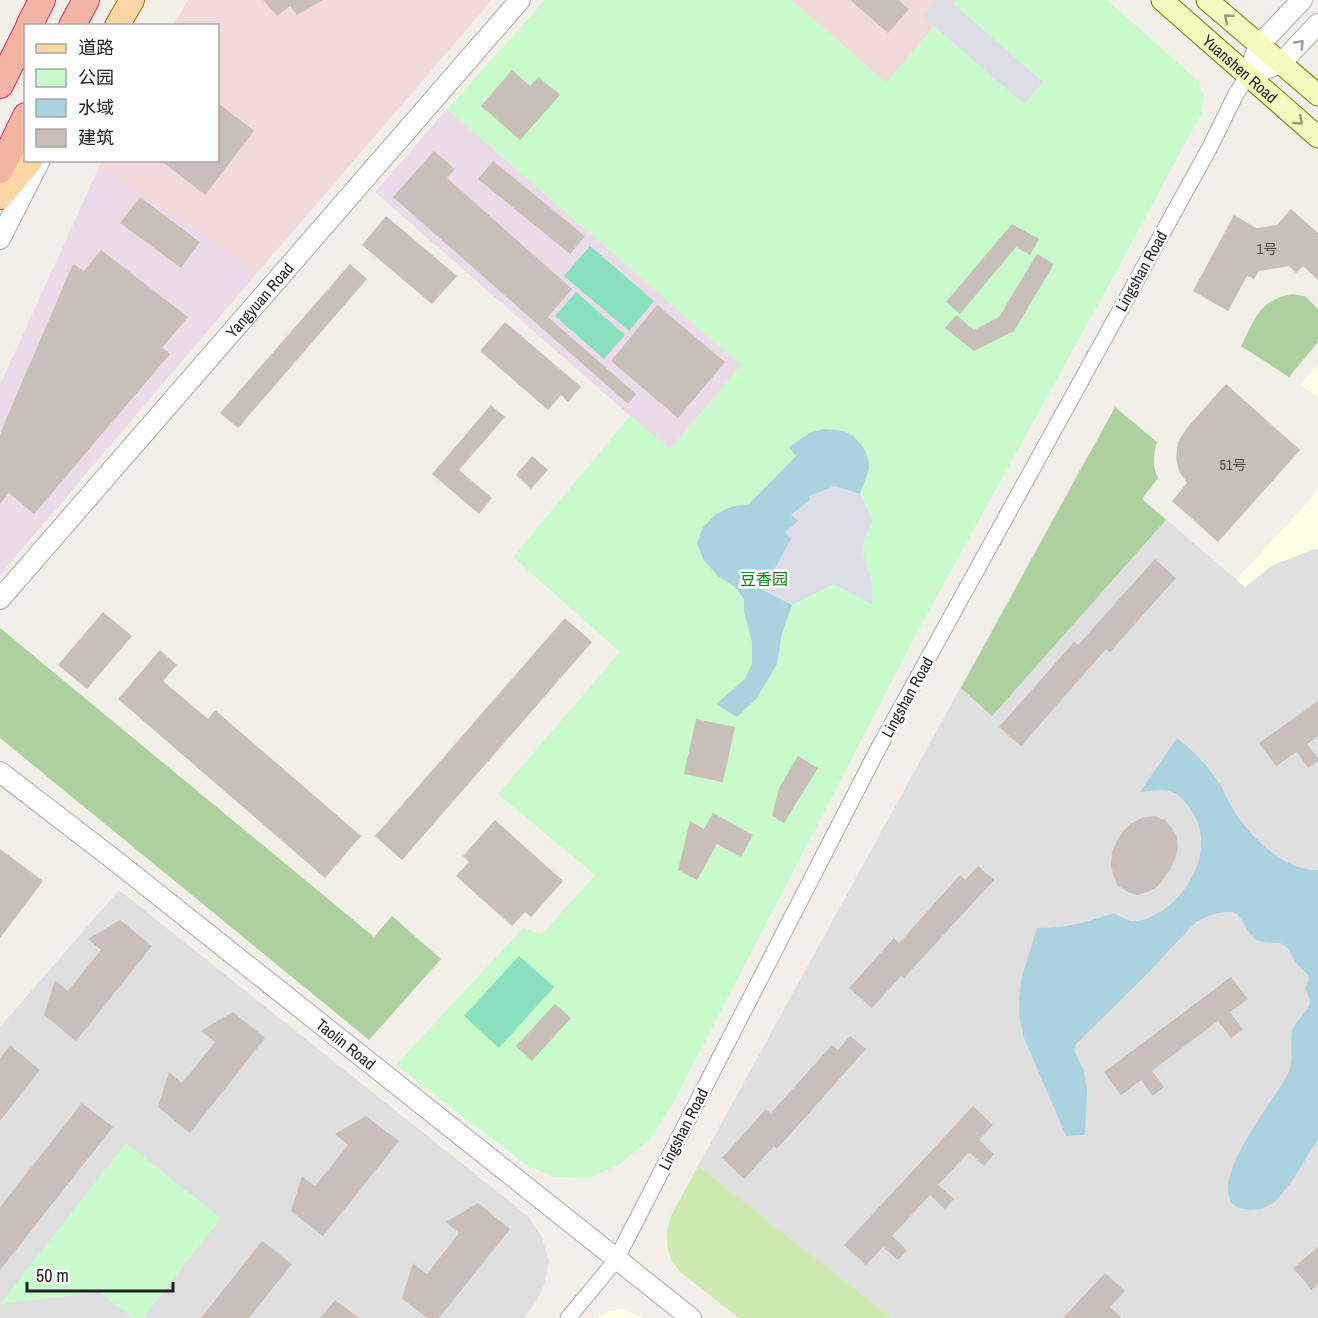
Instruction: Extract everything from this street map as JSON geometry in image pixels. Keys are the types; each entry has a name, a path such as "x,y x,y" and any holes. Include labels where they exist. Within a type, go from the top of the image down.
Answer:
{"highway":[{"path":"30,24 42,0"},
{"path":"73,24 86,0"},
{"path":"0,85 24,37"},
{"path":"0,170 24,120"}],"main road":[{"path":"118,24 132,0"},
{"name":"Yuanshen Road","path":"1162,0 1318,137"},
{"name":"Yuanshen Road","path":"1207,0 1318,95"},
{"path":"0,197 29,162"}],"street":[{"name":"Yangyuan Road","path":"0,599 520,0"},
{"path":"1248,76 1259,45 1302,0"},
{"path":"1248,76 1281,63 1318,24"},
{"name":"Lingshan Road","path":"568,1318 616,1260 878,749 1210,147 1236,94 1248,76"},
{"path":"0,238 39,162"},
{"name":"Taolin Road","path":"0,772 117,862 691,1318"}],"shaded area":[{"path":"188,0 492,0 258,272 100,165 101,162 219,162 219,24 174,24"},
{"path":"791,0 957,0 886,83"},
{"path":"936,0 949,0 1043,82 1024,104 922,16"},
{"path":"447,109 742,365 669,450 375,192"},
{"path":"100,165 258,272 0,575 0,385"},
{"path":"1318,364 1318,397 1300,385"},
{"path":"1089,453 1245,587 1273,565 1318,549 1318,1318 892,1318 698,1166"},
{"path":"835,486 860,494 873,521 865,537 862,550 872,582 872,604 834,584 792,605 763,590 790,539 784,532 791,515 810,500 808,496"},
{"path":"1318,491 1318,549 1273,565 1245,587 1236,580"},
{"path":"119,890 529,1217 542,1238 549,1261 545,1283 536,1302 524,1318 0,1318 0,1027"},
{"path":"623,1309 642,1318 598,1318 608,1311"}],"green space":[{"name":"豆香园","path":"545,0 791,0 886,83 957,0 1107,0 1197,80 1204,96 1201,114 921,625 673,1103 651,1138 620,1164 590,1178 554,1177 525,1164 396,1065 523,928 542,934 595,875 498,794 620,652 513,557 630,416 670,449 741,365 447,109"},
{"path":"590,246 654,301 629,331 564,276"},
{"path":"576,292 625,335 604,359 555,316"},
{"path":"1292,294 1305,296 1318,309 1318,342 1289,377 1241,346 1259,312 1272,301"},
{"path":"1115,407 1157,442 1154,460 1158,478 1142,499 1166,520 992,716 961,688"},
{"path":"0,628 374,937 392,916 441,959 369,1040 0,738"},
{"path":"519,956 554,987 499,1048 464,1016"},
{"path":"126,1143 221,1218 143,1318 133,1318 99,1292 0,1304"},
{"path":"698,1166 892,1318 739,1318 680,1272 671,1260 667,1246 667,1231 671,1216"}],"water":[{"path":"824,429 842,431 855,438 867,455 869,467 867,474 860,494 835,486 809,496 810,500 791,515 798,521 785,532 791,539 763,590 792,605 782,633 777,664 757,698 737,717 716,704 745,679 752,664 752,642 744,612 744,599 735,587 718,576 703,559 697,543 703,527 716,514 733,506 748,505 796,456 789,447 809,433"},
{"path":"1177,738 1206,766 1221,786 1236,814 1266,848 1291,864 1304,869 1318,870 1318,1139 1292,1181 1275,1202 1262,1209 1238,1208 1231,1202 1228,1189 1229,1178 1239,1153 1288,1074 1293,1029 1310,1002 1305,989 1309,979 1308,975 1297,964 1287,948 1280,943 1256,940 1238,915 1233,912 1210,915 1196,922 1076,1044 1074,1050 1084,1071 1087,1091 1085,1135 1066,1136 1024,1038 1020,1021 1019,998 1022,976 1037,928 1077,924 1114,913 1131,921 1143,920 1162,911 1173,902 1192,878 1198,864 1201,835 1197,821 1189,807 1175,793 1156,790 1140,792"}],"building":[{"path":"263,0 323,0 297,15 290,6 277,16"},
{"path":"850,0 898,0 909,9 888,33"},
{"path":"512,70 530,86 539,77 560,95 520,140 481,106"},
{"path":"219,104 254,131 205,195 163,162 219,162"},
{"path":"434,151 455,169 447,178 572,289 548,317 636,394 628,404 393,197"},
{"path":"493,161 585,236 570,254 478,179"},
{"path":"140,197 200,242 181,268 120,223"},
{"path":"1291,209 1318,233 1318,280 1303,266 1296,273 1289,266 1259,271 1254,279 1247,276 1228,311 1193,291 1234,215 1256,228 1277,225"},
{"path":"386,216 457,276 432,304 362,245"},
{"path":"1012,224 1039,239 1030,255 1016,247 960,314 946,302"},
{"path":"101,250 188,317 162,348 170,354 34,514 9,493 0,504 0,435 7,417 73,264 84,271"},
{"path":"1037,254 1054,264 1014,331 974,351 945,328 956,315 974,330 999,317"},
{"path":"350,264 367,279 238,428 220,413"},
{"path":"657,305 725,362 678,418 611,361"},
{"path":"505,322 581,387 568,402 561,395 548,410 480,351"},
{"path":"1226,384 1300,450 1218,542 1172,501 1187,483 1179,471 1176,458 1178,442 1186,429"},
{"path":"491,405 505,417 459,470 492,498 479,514 432,474"},
{"path":"532,456 548,470 531,489 516,475"},
{"path":"1155,559 1176,578 1110,652 1106,649 1021,746 999,727 1074,642 1078,645"},
{"path":"103,612 132,636 87,689 58,665"},
{"path":"565,618 592,642 402,860 375,836"},
{"path":"160,650 177,665 163,681 208,719 215,710 361,836 325,878 118,699"},
{"path":"1318,701 1318,736 1307,744 1318,761 1308,768 1297,752 1276,766 1259,743"},
{"path":"696,719 735,727 723,782 684,774"},
{"path":"798,756 818,768 784,823 772,816 779,788"},
{"path":"713,813 753,835 741,857 717,844 697,880 678,870 690,821 704,829"},
{"path":"1154,816 1165,820 1172,828 1177,837 1178,848 1170,870 1157,887 1137,895 1117,885 1111,863 1112,852 1123,831 1132,823"},
{"path":"495,820 563,881 531,917 525,912 512,926 456,876 469,862 463,856"},
{"path":"0,849 43,881 0,938"},
{"path":"978,866 994,880 904,978 901,976 872,1008 849,988 894,938 899,943 960,875 965,880"},
{"path":"120,920 152,946 76,1041 44,1015 55,980 68,991 101,950 88,939"},
{"path":"1231,977 1248,999 1230,1012 1243,1029 1231,1038 1218,1021 1152,1071 1164,1087 1153,1096 1141,1080 1121,1095 1104,1072"},
{"path":"555,1004 571,1018 532,1061 516,1046"},
{"path":"233,1012 265,1038 190,1133 158,1107 169,1072 182,1083 215,1042 201,1031"},
{"path":"850,1036 866,1049 777,1149 774,1146 744,1179 722,1158 766,1109 771,1113 832,1045 838,1050"},
{"path":"10,1045 40,1070 0,1121 0,1058"},
{"path":"82,1103 113,1127 0,1270 0,1207"},
{"path":"973,1106 993,1125 979,1140 994,1154 984,1166 969,1152 938,1185 954,1199 945,1209 930,1195 892,1236 907,1250 898,1260 883,1247 866,1265 844,1245"},
{"path":"366,1116 399,1141 323,1236 291,1211 302,1176 315,1186 348,1145 335,1134"},
{"path":"478,1203 510,1229 439,1318 427,1318 402,1298 413,1263 427,1274 459,1233 446,1222"},
{"path":"262,1241 292,1264 249,1318 201,1318"},
{"path":"1318,1247 1318,1284 1312,1290 1293,1268"},
{"path":"1105,1273 1125,1291 1110,1307 1122,1318 1063,1318"},
{"path":"335,1300 359,1318 320,1318"}]}
